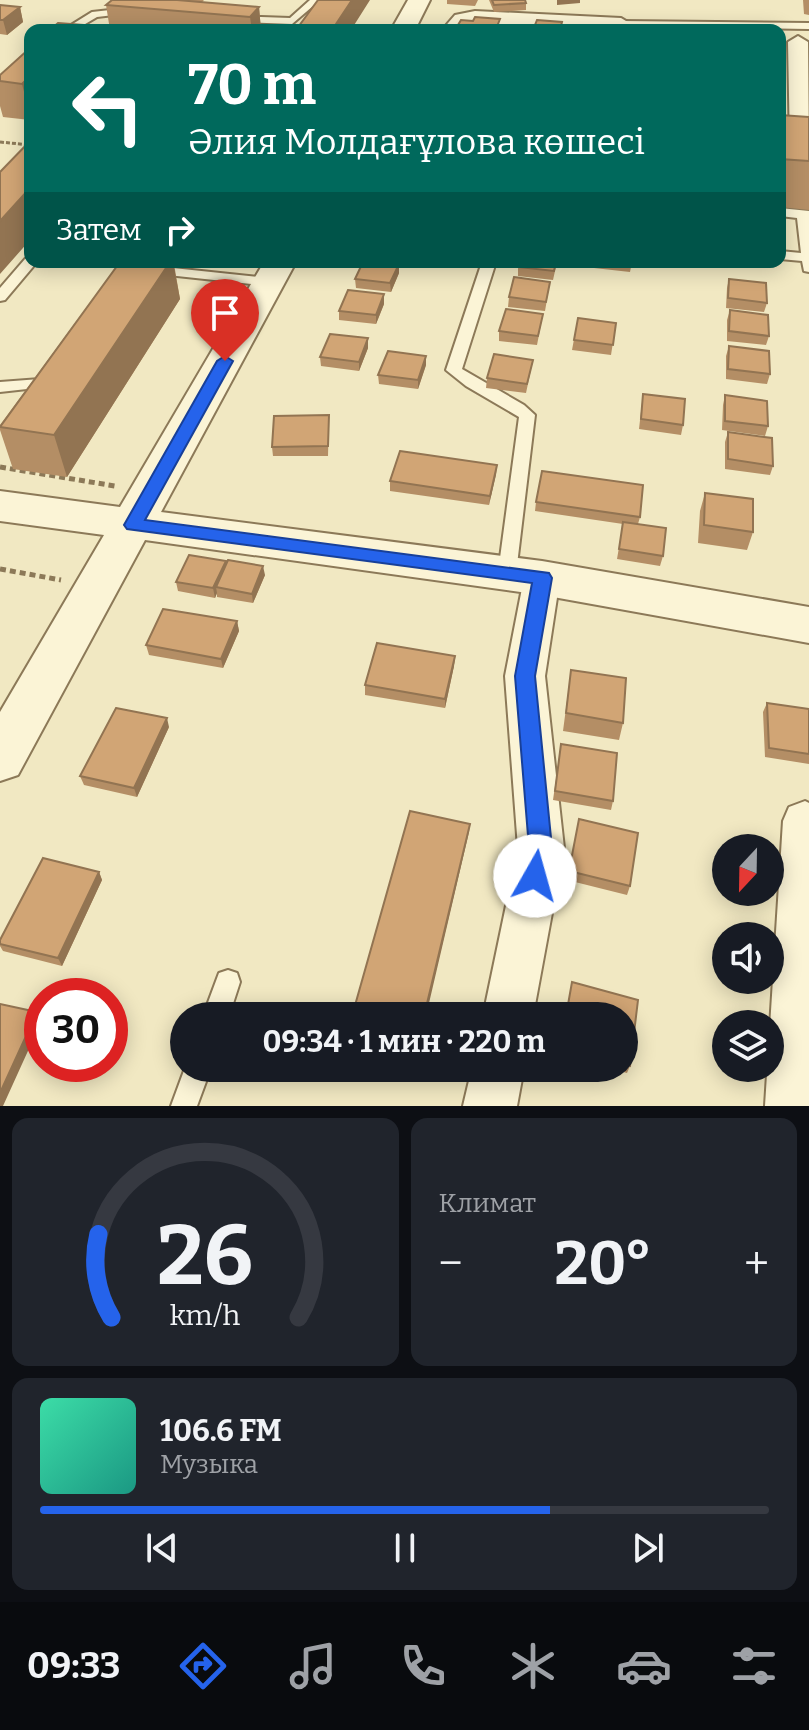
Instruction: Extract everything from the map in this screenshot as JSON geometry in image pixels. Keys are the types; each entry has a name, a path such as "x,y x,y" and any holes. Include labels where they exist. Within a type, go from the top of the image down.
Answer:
{"street":[{"path":"406,24 419,0"},
{"path":"597,0 621,24"},
{"path":"457,24 462,19 475,17 579,24"},
{"path":"796,47 797,147"},
{"path":"0,759 275,272"},
{"path":"0,506 142,508 809,625"},
{"path":"511,1002 541,848 525,676 524,575"},
{"path":"792,1106 805,821"},
{"path":"490,1106 495,1082"}],"lane":[{"path":"122,10 134,0"},
{"path":"232,19 292,21 315,0"},
{"path":"78,24 95,14 138,11"},
{"path":"786,212 806,214 809,268"},
{"path":"786,256 808,258"},
{"path":"0,297 25,268"},
{"path":"487,268 454,370 465,380 514,404 527,415 524,575"},
{"path":"135,269 275,272"},
{"path":"0,387 46,380 24,406"},
{"path":"221,1002 228,982"},
{"path":"184,1106 193,1082"}],"path":[{"path":"0,142 24,144"},
{"path":"0,467 142,508"},
{"path":"0,569 98,586"}],"building":[{"path":"112,0 177,0 259,7 250,17 106,5"},
{"path":"318,0 352,0 336,24 300,24"},
{"path":"492,0 525,0 526,3 494,5"},
{"path":"0,5 20,7 0,20"},
{"path":"475,17 500,19 498,24 459,24 461,20 473,21"},
{"path":"537,20 562,22 562,24 535,24"},
{"path":"24,53 22,84 0,81 0,75"},
{"path":"786,115 809,117 809,161 786,159"},
{"path":"24,147 24,195 0,221 0,172"},
{"path":"116,268 166,268 54,435 0,427"},
{"path":"360,268 397,268 390,283 355,279"},
{"path":"527,268 555,268 554,271"},
{"path":"514,277 550,282 546,302 509,297"},
{"path":"729,279 766,283 767,303 728,298"},
{"path":"348,290 384,294 376,315 339,311"},
{"path":"506,309 543,314 538,336 499,331"},
{"path":"730,310 768,315 769,336 729,331"},
{"path":"578,318 616,323 613,345 574,340"},
{"path":"330,334 368,338 359,362 320,357"},
{"path":"729,346 769,351 770,374 728,369"},
{"path":"388,351 426,356 418,380 378,375"},
{"path":"494,354 533,360 527,384 487,378"},
{"path":"643,394 685,399 683,425 641,419"},
{"path":"725,395 767,401 768,426 725,421"},
{"path":"329,415 328,446 272,447 274,416"},
{"path":"728,432 772,438 773,466 728,459"},
{"path":"400,451 497,465 490,496 390,481"},
{"path":"542,471 643,485 640,517 536,502"},
{"path":"705,493 753,499 753,532 704,525"},
{"path":"623,522 666,528 663,556 619,549"},
{"path":"189,555 226,561 213,588 176,582"},
{"path":"228,560 263,566 252,594 216,587"},
{"path":"163,609 237,621 221,659 146,645"},
{"path":"377,643 455,656 445,699 365,685"},
{"path":"571,670 626,678 623,723 566,713"},
{"path":"767,703 809,709 809,754 769,748"},
{"path":"116,708 167,718 134,788 80,776"},
{"path":"561,744 617,753 613,801 555,791"},
{"path":"410,811 470,824 427,1002 356,1002"},
{"path":"579,819 638,833 630,886 569,871"},
{"path":"43,858 99,872 58,958 0,944"},
{"path":"572,982 638,1000 638,1002 568,1002"},
{"path":"0,1004 24,1009 24,1040 0,1093"}],"route":[{"path":"225,361 133,525 542,578 525,676 541,848 535,876"}]}
